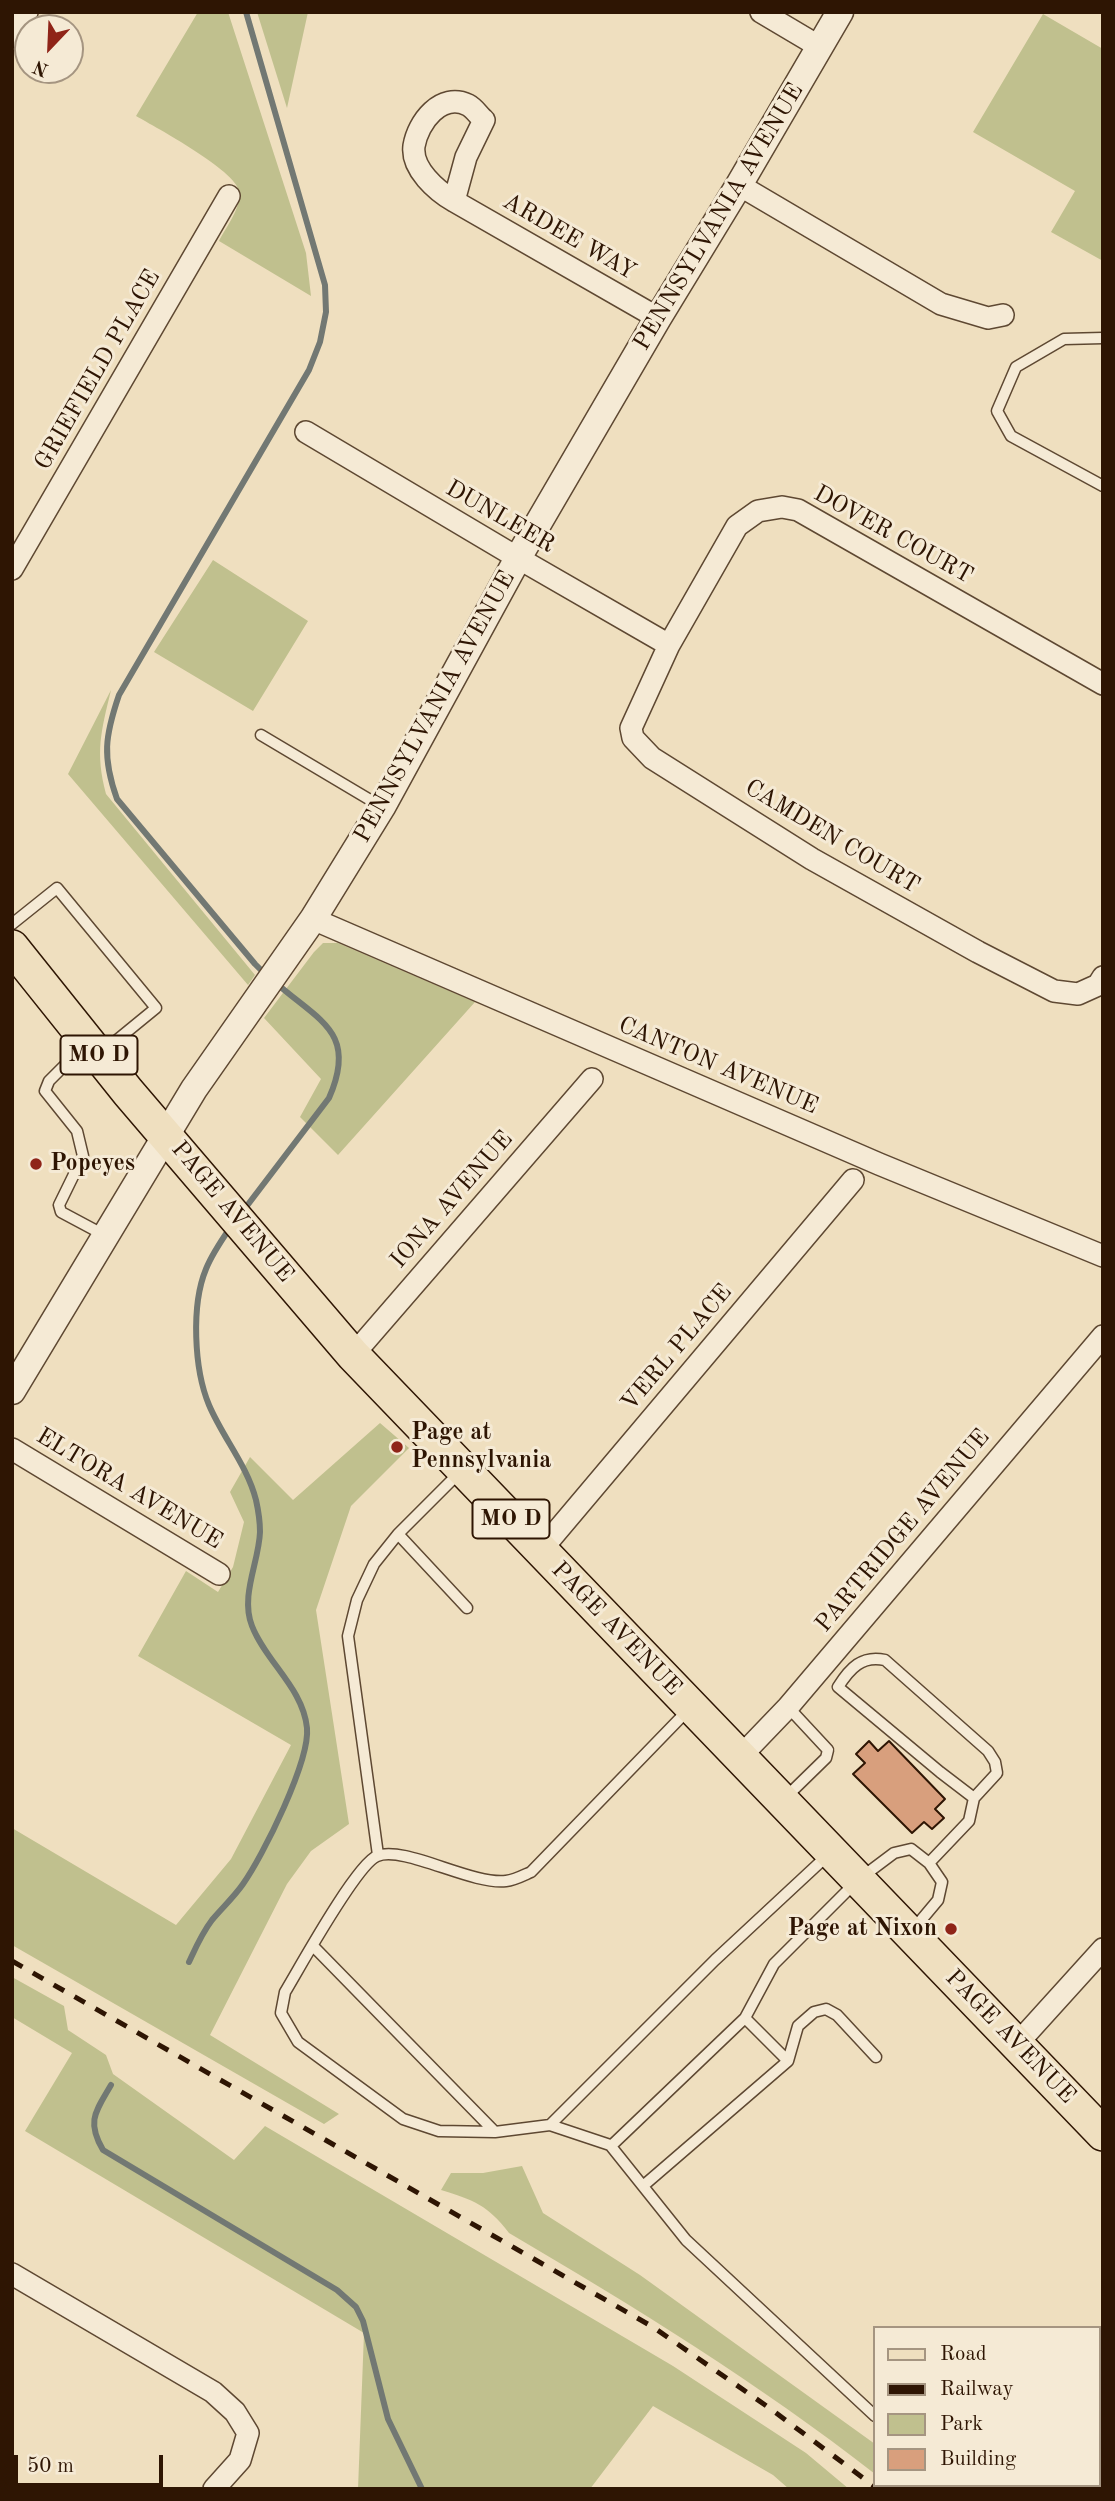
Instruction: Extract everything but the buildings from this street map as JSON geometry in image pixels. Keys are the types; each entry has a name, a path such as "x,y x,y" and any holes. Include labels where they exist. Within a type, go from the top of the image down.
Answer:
{"main road":[{"name":"PAGE AVENUE","path":"12,947 165,1134 353,1354 1103,2134"}],"street":[{"path":"12,38 27,12"},
{"path":"761,12 820,47"},
{"name":"PENNSYLVANIA AVENUE","path":"12,1391 165,1134 313,919 382,807 518,558 840,12"},
{"path":"739,185 941,304 988,318 1003,315"},
{"name":"GRIEFIELD PLACE","path":"12,569 229,196"},
{"name":"ARDEE WAY","path":"454,201 658,317"},
{"name":"DUNLEER","path":"306,432 669,645"},
{"name":"DOVER COURT","path":"669,645 737,526 758,511 782,507 798,510 1103,684"},
{"name":"CAMDEN COURT","path":"669,645 631,728 633,738 652,758 812,859 978,952 1054,991 1078,994 1098,985 1103,977"},
{"name":"CANTON AVENUE","path":"313,919 879,1164 1103,1256"},
{"name":"IONA AVENUE","path":"353,1354 592,1079"},
{"name":"VERL PLACE","path":"541,1550 853,1180"},
{"name":"PARTRIDGE AVENUE","path":"740,1757 788,1707 1103,1336"},
{"name":"ELTORA AVENUE","path":"12,1449 219,1574"},
{"path":"1017,2044 1103,1949"},
{"path":"12,2274 213,2392 235,2412 248,2433 240,2460 214,2489"}],"lane":[{"path":"1103,338 1064,339 1016,367 997,411 1011,436 1103,486"},
{"path":"261,735 382,807"},
{"path":"12,924 57,888 156,1008 49,1081 45,1091 77,1131 83,1156 59,1205 61,1212 106,1236"},
{"path":"378,1855 348,1636 357,1600 374,1564 398,1534 463,1469"},
{"path":"398,1534 467,1608"},
{"path":"838,1687 858,1663 871,1657 885,1660 988,1751 995,1762 997,1773 974,1798 969,1821 929,1863"},
{"path":"819,1671 974,1798"},
{"path":"691,1707 531,1872 508,1881 483,1881 403,1855 378,1855 359,1870 285,1992 281,2013 298,2042 403,2119 439,2131 495,2132 550,2125 611,2146 686,2240 874,2415"},
{"path":"782,1801 826,1758 828,1750 788,1707"},
{"path":"611,2146 745,2018 774,1964 858,1880 894,1853 911,1849 929,1863 942,1882 938,1900 910,1933"},
{"path":"550,2125 715,1960 832,1852"},
{"path":"313,1946 495,2132"},
{"path":"643,2186 788,2061 798,2026 814,2012 826,2009 837,2015 876,2056"},
{"path":"745,2018 788,2061"}],"green space":[{"path":"198,12 228,12 306,253 311,296 219,241 238,204 239,191 234,182 194,150 136,116"},
{"path":"257,12 308,12 287,108"},
{"path":"1043,14 1103,49 1103,261 1051,232 1075,191 973,132"},
{"path":"213,560 308,621 253,711 154,652"},
{"path":"111,690 104,718 100,754 106,794 255,975 248,985 68,774"},
{"path":"323,943 338,943 475,1002 338,1155 300,1117 321,1079 264,1018"},
{"path":"380,1423 409,1448 351,1506 316,1610 349,1824 311,1851 287,1884 210,2035 339,2114 324,2124 12,1945 12,1828 176,1925 231,1859 291,1745 138,1656 186,1571 218,1592 233,1567 244,1522 230,1492 250,1457 293,1500"},
{"path":"12,1977 64,2006 68,2030 106,2055 113,2074 234,2160 265,2126 673,2366 806,2453 849,2489 789,2489 773,2475 653,2406 590,2489 358,2489 364,2333 25,2131 72,2053 12,2017"},
{"path":"522,2166 543,2213 640,2275 874,2443 874,2473 742,2378 603,2289 509,2233 487,2210 441,2190 451,2173 483,2173"}],"waterway":[{"path":"246,12 325,285 326,312 320,342 309,370 119,695 108,735 107,758 117,799 267,976"},
{"path":"243,1211 329,1098 337,1076 339,1058 330,1030 276,983"},
{"path":"189,1962 205,1930 243,1884 273,1831 301,1762 307,1728 299,1700 266,1652 252,1626 248,1603 259,1543 257,1504 247,1475 209,1405 200,1374 196,1318 201,1284 211,1258 230,1228"},
{"path":"111,2085 97,2109 94,2124 103,2150 337,2290 356,2307 363,2321 388,2419 422,2489"}],"railway":[{"path":"12,1961 653,2327 768,2407 874,2486"}],"place":[{"name":"Popeyes","path":"36,1164"},
{"name":"Page at Pennsylvania","path":"397,1447"},
{"name":"Page at Nixon","path":"951,1929"}]}
